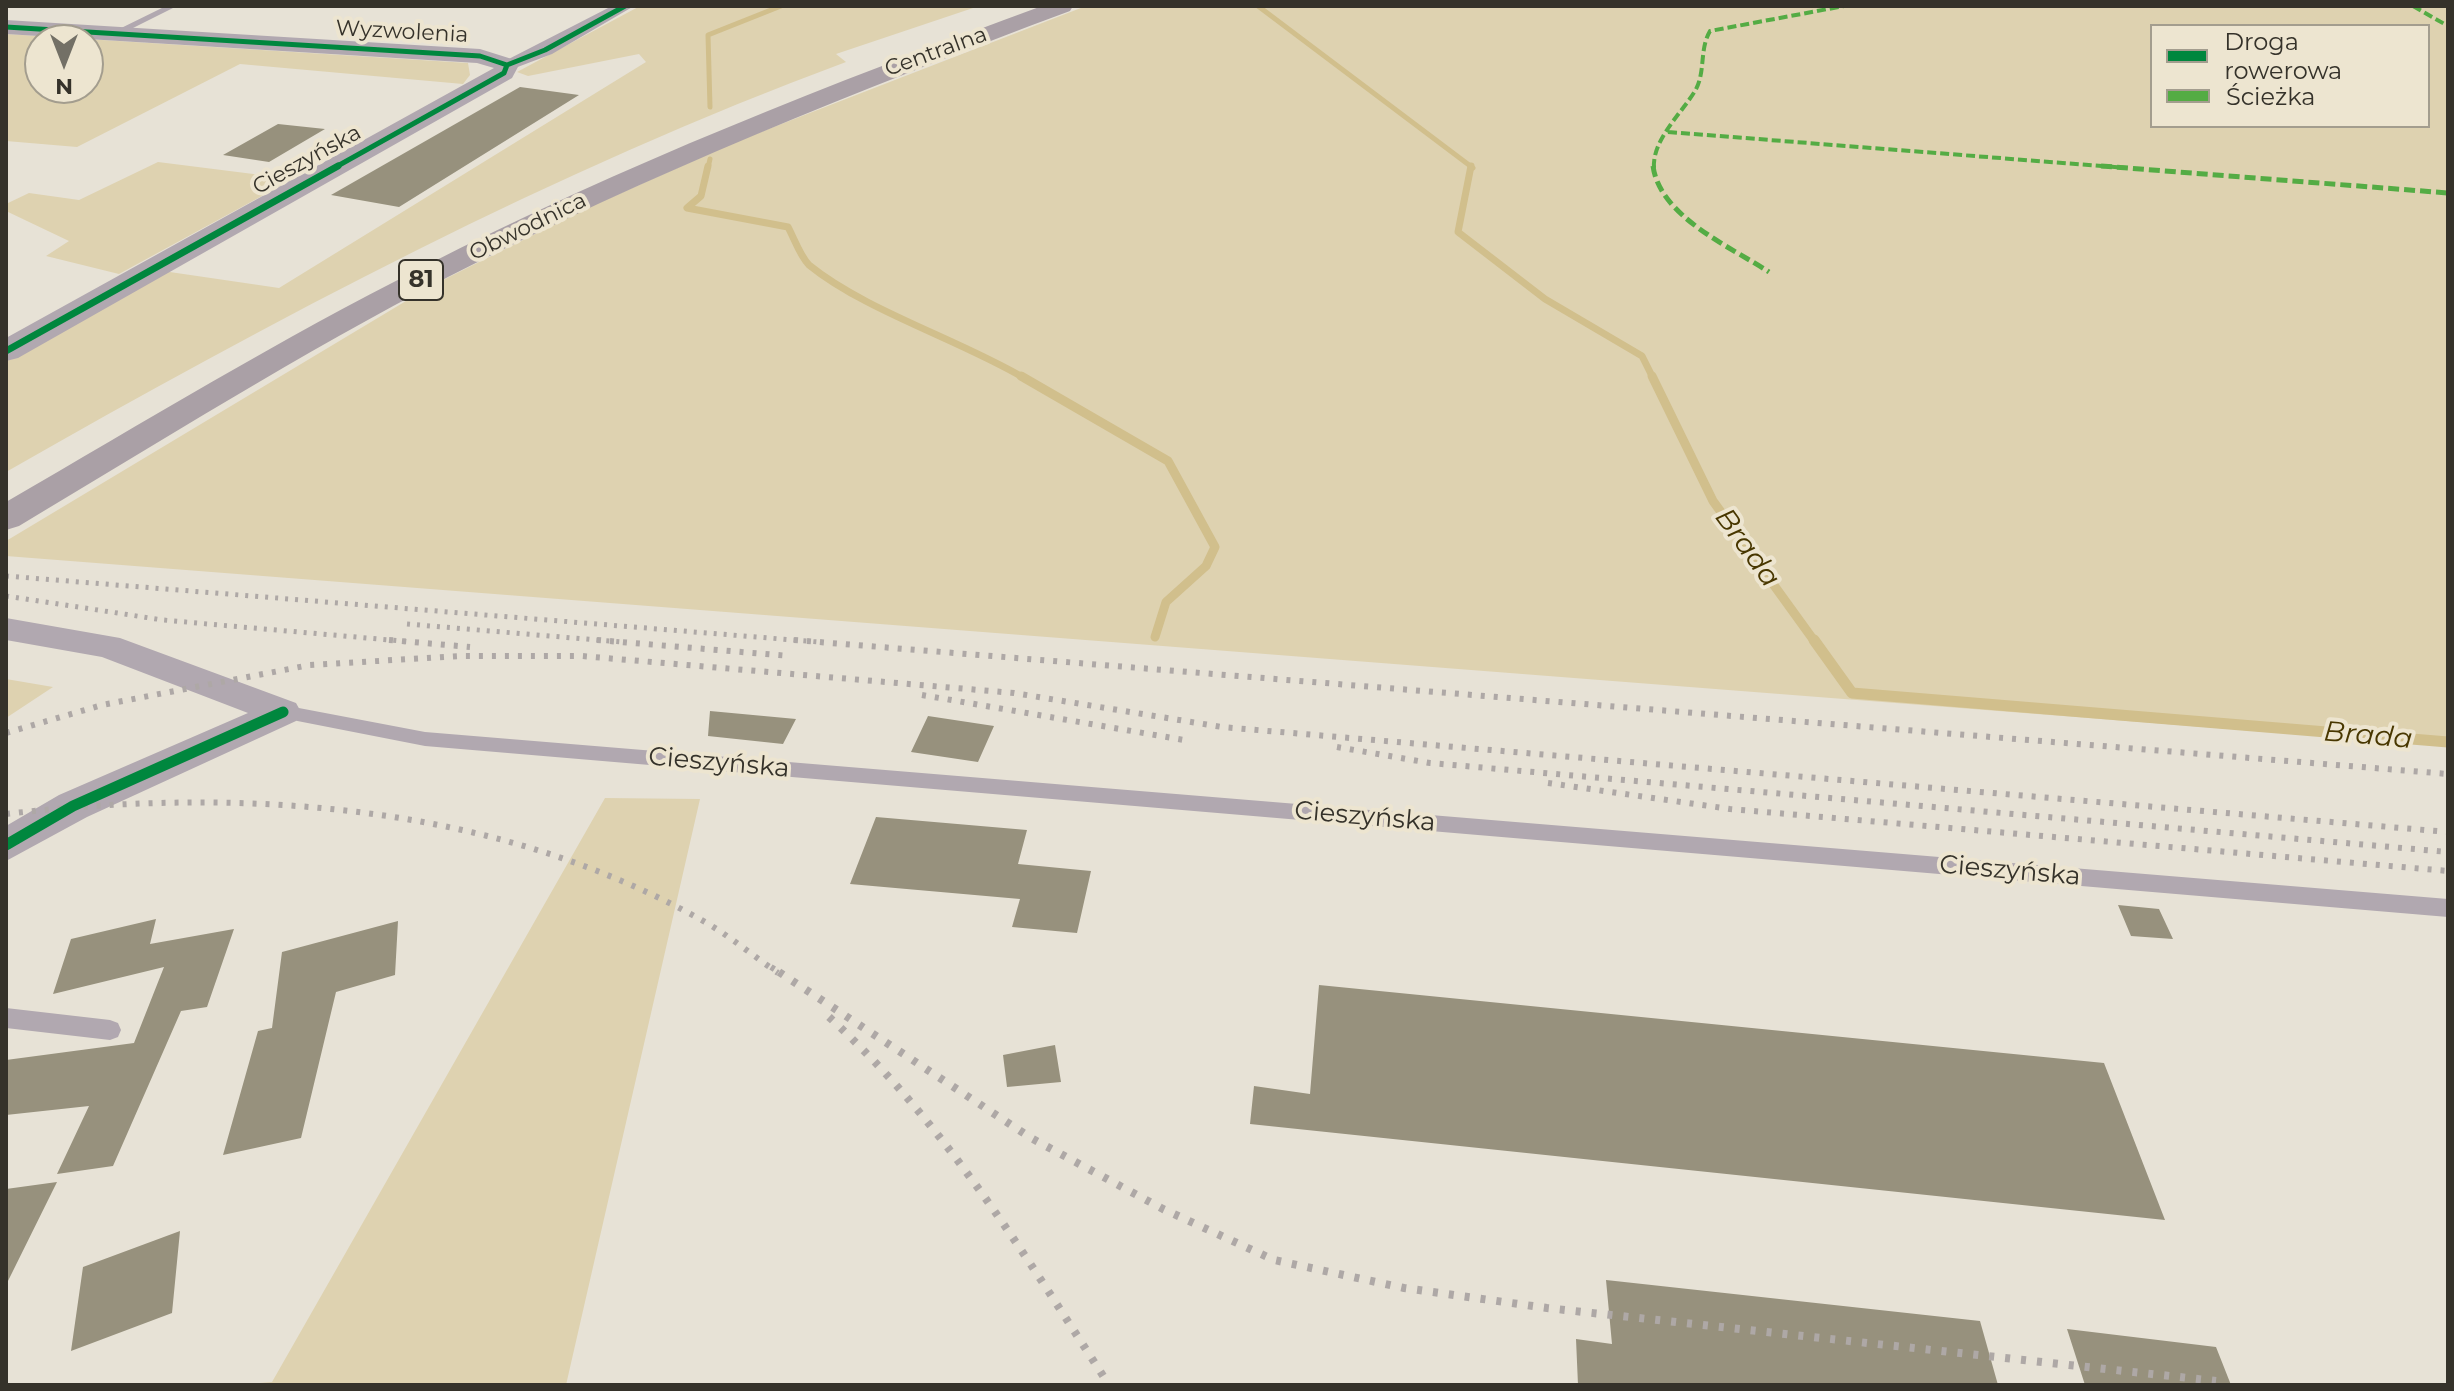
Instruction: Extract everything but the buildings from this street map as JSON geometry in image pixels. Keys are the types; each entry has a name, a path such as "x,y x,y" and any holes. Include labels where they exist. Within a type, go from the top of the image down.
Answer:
{"main road":[{"name":"Centralna","path":"852,76 1026,6"},
{"name":"Centralna","path":"852,76 1062,6"},
{"name":"Obwodnica","path":"6,490 201,379 497,222 678,139 852,76"},
{"name":"Obwodnica","path":"6,518 434,273 852,76"}],"street":[{"name":"Cieszyńska","path":"6,351 504,73 507,65 545,50 625,6"},
{"name":"Wyzwolenia","path":"6,27 480,56 507,65"},
{"name":"Cieszyńska","path":"6,629 108,646 283,712"},
{"path":"6,845 73,806 283,712"}],"lane":[{"path":"114,34 173,6"},
{"name":"Cieszyńska","path":"283,712 425,739 2448,908"},
{"path":"6,1018 110,1030"}],"shaded area":[{"path":"640,6 979,6 836,54 846,62 737,104 523,199 313,303 6,472 6,360 163,271 279,288 646,62 639,54 528,76 517,72"},
{"path":"1086,6 2448,6 2448,746 6,556 6,541 431,286 585,209 740,140"},
{"path":"6,34 24,35 24,104 104,104 104,40 468,63 470,75 463,84 240,64 77,147 6,141"},
{"path":"158,162 293,179 119,274 46,256 69,241 6,211 6,204 29,193 79,200"},
{"path":"6,679 53,687 6,718"},
{"path":"605,798 700,799 566,1385 235,1385 272,1382"}],"waterway":[{"path":"710,107 708,35 781,6"},
{"name":"Brada","path":"1258,6 1471,166"},
{"path":"708,168 710,159"},
{"path":"708,166 701,196 687,208 788,227 809,265 831,281 884,311 1024,378"},
{"name":"Brada","path":"1471,166 1458,232 1545,299 1642,356 1652,376"},
{"path":"1021,376 1168,461 1215,547 1206,566 1166,602 1155,637"},
{"name":"Brada","path":"1652,376 1713,501 1815,642"},
{"name":"Brada","path":"1814,640 1852,693 2448,742"}],"railway":[{"path":"6,576 818,642"},
{"path":"6,596 163,620 406,641"},
{"path":"407,624 612,641"},
{"path":"389,640 406,641"},
{"path":"597,640 612,641"},
{"path":"794,640 2448,774"},
{"path":"406,641 470,647"},
{"path":"406,641 412,642"},
{"path":"612,641 790,656"},
{"path":"612,641 621,642"},
{"path":"6,733 102,705 310,665 461,656 582,656 1014,693 1222,727 2448,832"},
{"path":"922,695 1184,740"},
{"path":"1337,747 1430,763 2448,852"},
{"path":"1548,783 1730,809 2448,871"},
{"path":"6,814 95,806 273,804 361,812 448,827 534,849 617,879 698,918 778,973"},
{"path":"771,967 782,974"},
{"path":"779,972 1031,1138 1163,1209 1274,1260 1404,1288 1547,1308 2216,1381"},
{"path":"829,1017 871,1058 946,1145 1014,1239 1109,1385"}],"marked path":[{"path":"1769,272 1679,210 1655,179 1655,154 1699,82 1704,45 1710,31 1844,6"},
{"path":"2413,6 2448,26"},
{"path":"1668,132 2448,193"}],"cycle path":[{"path":"6,351 504,73 507,65 545,50 625,6"},
{"path":"6,27 480,56 507,65"},
{"path":"6,845 73,806 283,712"}]}
